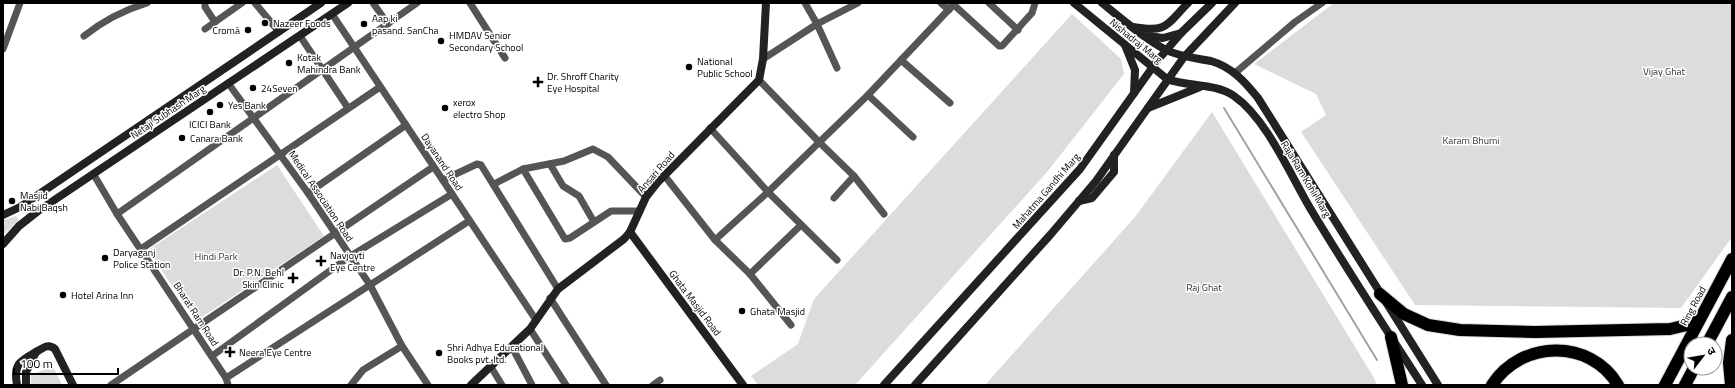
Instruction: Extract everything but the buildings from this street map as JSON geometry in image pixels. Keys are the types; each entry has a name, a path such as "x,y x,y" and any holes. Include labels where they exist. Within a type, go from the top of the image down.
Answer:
{"highway":[{"name":"Ring Road","path":"1665,385 1732,259"},
{"path":"1380,294 1404,314 1428,325 1460,330 1535,332 1670,329 1687,325 1700,318"},
{"path":"1711,336 1732,297"},
{"path":"1391,337 1402,385"},
{"path":"1731,385 1728,363 1732,340"},
{"path":"1492,385 1503,372 1520,359 1530,354 1551,350 1572,352 1592,360 1609,373 1618,385"},
{"path":"1685,385 1690,376"}],"main road":[{"name":"Netaji Subhash Marg","path":"3,215 20,207 322,3"},
{"name":"Netaji Subhash Marg","path":"3,244 19,226 38,211 348,3"},
{"path":"759,80 763,59 766,3"},
{"name":"Nishadraj Marg","path":"1074,3 1167,79"},
{"name":"Nishadraj Marg","path":"1102,3 1132,27 1166,50"},
{"path":"1132,27 1148,29 1158,29 1164,27 1168,25 1188,3"},
{"name":"Mahatma Gandhi Marg","path":"884,385 1080,169 1152,67 1182,32 1212,3"},
{"path":"915,385 1096,181 1184,57 1235,3"},
{"path":"1156,38 1164,27"},
{"path":"1143,35 1156,38 1169,38 1182,32"},
{"path":"1125,45 1135,70 1134,94"},
{"name":"Raja Ram Kohli Marg","path":"1166,50 1184,57 1211,61 1236,73 1247,84 1258,98 1438,385"},
{"name":"Raja Ram Kohli Marg","path":"1167,79 1176,82 1217,88 1228,92 1249,110 1261,124 1310,208 1422,385"},
{"name":"Ansari Road","path":"471,385 530,329 550,298 558,289 617,245 630,232 646,197 664,174 751,90 759,80"},
{"path":"1147,108 1201,86"},
{"name":"Ghata Masjid Road","path":"630,232 743,385"},
{"path":"18,385 16,373 17,367 26,356 36,352 44,346 52,346 55,349 73,385"},
{"path":"26,385 26,372 36,352"}],"street":[{"path":"3,49 20,3"},
{"path":"84,36 98,24 147,3"},
{"path":"205,3 205,7 215,22"},
{"path":"205,29 242,3"},
{"path":"255,3 279,32"},
{"path":"373,3 388,24"},
{"path":"117,214 418,3"},
{"path":"470,3 505,58"},
{"path":"806,3 837,68"},
{"path":"763,59 817,24 858,3"},
{"path":"941,3 953,6 999,46 1006,44 1018,30 1032,13 1035,3"},
{"path":"989,3 1018,30"},
{"path":"1236,73 1295,22 1322,3"},
{"path":"715,240 768,192 868,95 953,6"},
{"name":"Dayanand Road","path":"332,14 536,320"},
{"path":"300,36 348,108"},
{"path":"901,60 950,103"},
{"path":"759,80 854,176 884,214"},
{"name":"Medical Association Road","path":"228,83 336,233 349,257 370,285 402,346 428,385"},
{"path":"141,249 380,87"},
{"path":"868,95 913,137"},
{"path":"308,193 406,126"},
{"path":"710,128 768,192 837,260"},
{"path":"494,184 523,169 564,161 590,150 596,150 608,157 646,197"},
{"path":"443,180 479,164 494,184 558,289"},
{"path":"550,164 563,186 579,196 594,222"},
{"path":"111,385 433,167"},
{"path":"523,169 565,239 570,238 612,211 640,211"},
{"name":"Bharat Ram Road","path":"94,174 117,214 212,356 227,381"},
{"path":"664,174 715,240 750,274 791,325"},
{"path":"834,198 854,176"},
{"path":"212,356 349,257 452,194"},
{"path":"227,381 370,285 469,221"},
{"path":"750,274 801,225"},
{"path":"550,298 606,385"},
{"path":"530,329 566,385"},
{"path":"351,385 363,370 402,346"},
{"path":"512,347 532,385"},
{"path":"491,367 502,385"},
{"path":"653,385 660,380"}],"green space":[{"name":"Karam Bhumi","path":"1334,3 1732,3 1732,237 1681,308 1415,305 1301,132 1326,115 1316,94 1254,64"},
{"path":"1072,14 1121,59 1124,74 1047,172 855,385 758,385 751,376 798,344 814,299"},
{"name":"Raj Ghat","path":"1212,112 1377,385 985,385 1135,217"},
{"name":"Hindi Park","path":"277,165 324,236 196,321 148,250"},
{"path":"16,216 19,220 3,235 3,220"},
{"path":"53,366 62,385 31,385 31,375"}],"waterway":[{"path":"1224,108 1377,360"}],"place":[{"name":"Nazeer Foods","path":"265,23"},
{"name":"Aap ki pasand. SanCha","path":"364,24"},
{"name":"Cromā","path":"248,30"},
{"name":"HMDAV Senior Secondary School","path":"441,41"},
{"name":"Kotak Mahindra Bank","path":"289,63"},
{"name":"National Public School","path":"689,67"},
{"name":"Dr. Shroff Charity Eye Hospital","path":"538,82"},
{"name":"24Seven","path":"253,88"},
{"name":"Yes Bank","path":"220,105"},
{"name":"xerox electro Shop","path":"445,108"},
{"name":"ICICI Bank","path":"210,112"},
{"name":"Canara Bank","path":"182,138"},
{"name":"Masjid Nabi Baqsh","path":"12,201"},
{"name":"Daryaganj Police Station","path":"105,258"},
{"name":"Navjoyti Eye Centre","path":"321,261"},
{"name":"Dr. P.N. Behl Skin Clinic","path":"293,278"},
{"name":"Hotel Arina Inn","path":"63,295"},
{"name":"Ghata Masjid","path":"742,311"},
{"name":"Neera Eye Centre","path":"230,352"},
{"name":"Shri Adhya Educational Books pvt. ltd.","path":"439,353"}],"park label":[{"name":"Vijay Ghat","path":"1664,71"}]}
